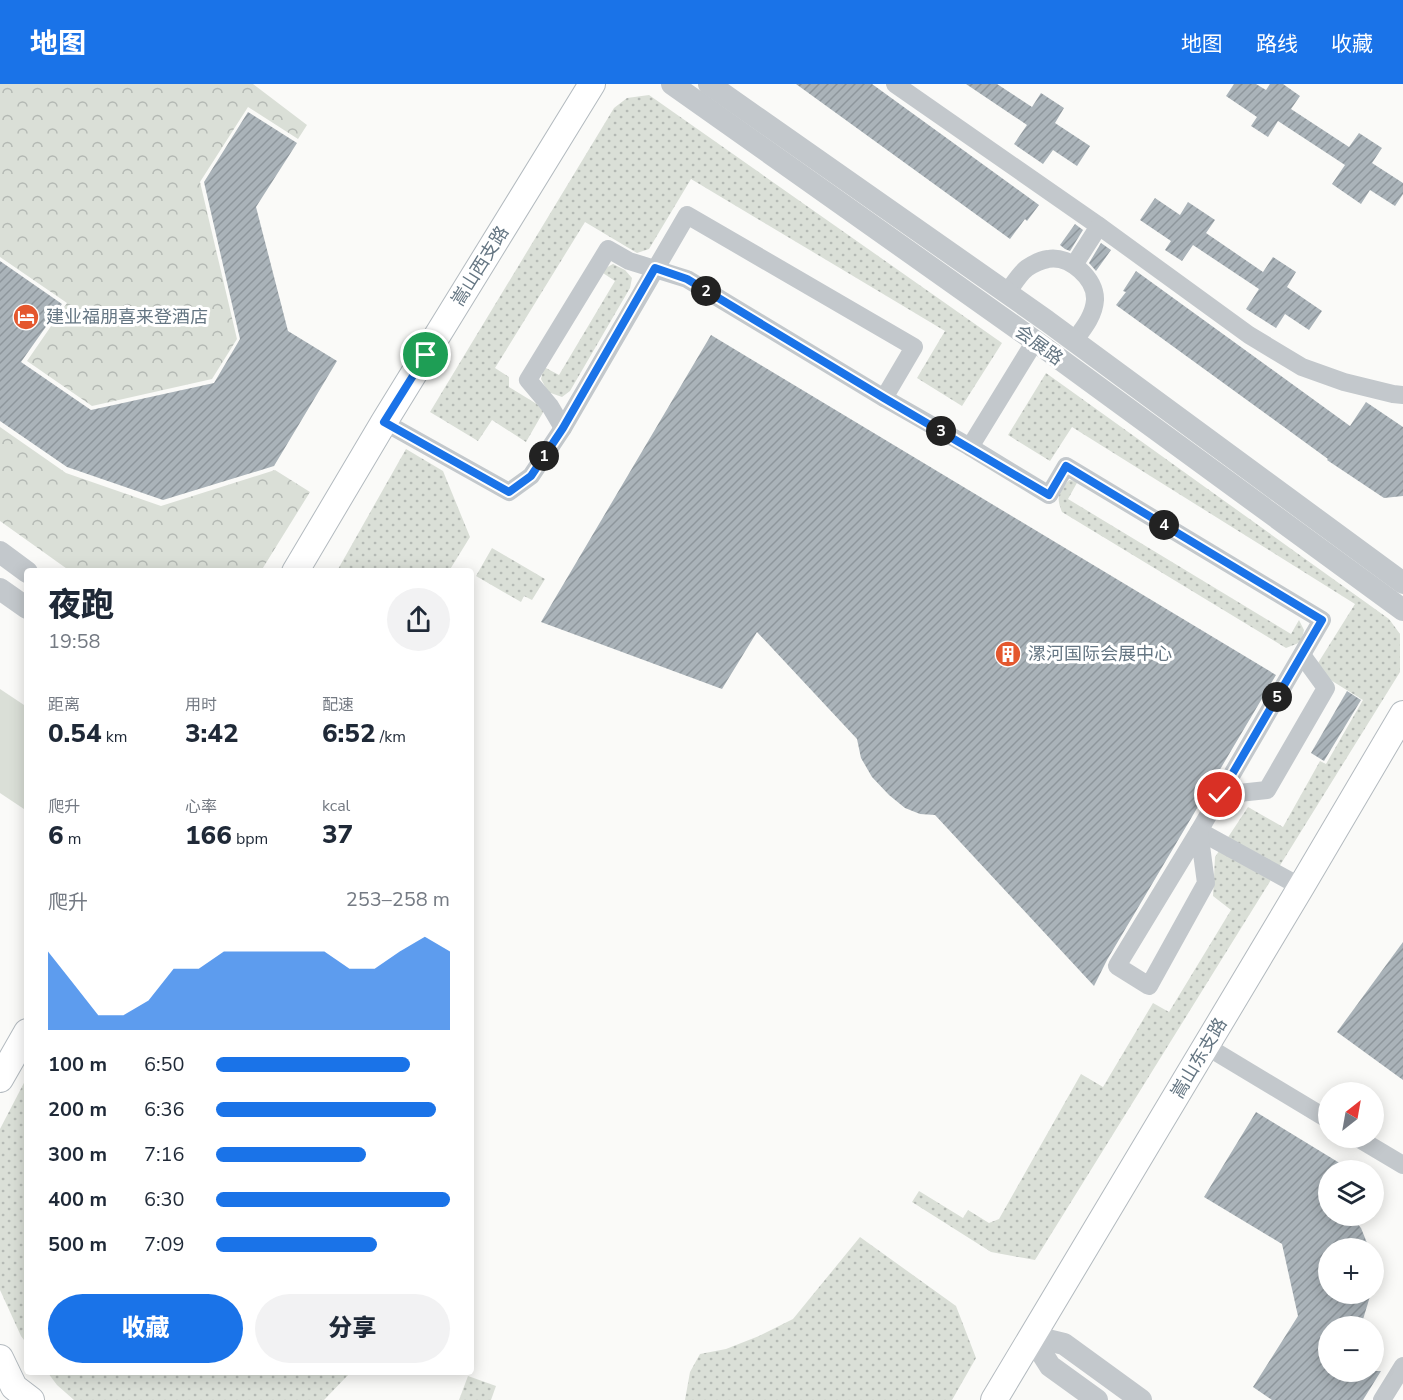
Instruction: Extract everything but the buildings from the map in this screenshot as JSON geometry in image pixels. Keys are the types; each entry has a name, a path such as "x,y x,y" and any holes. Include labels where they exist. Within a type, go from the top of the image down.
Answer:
{"main road":[{"name":"嵩山西支路","path":"297,568 384,422 592,84"},
{"name":"嵩山东支路","path":"994,1400 1403,714"},
{"path":"0,1079 24,1037"},
{"path":"0,1358 14,1387 31,1400"}],"street":[{"name":"会展路","path":"672,84 1035,341 1403,610"},
{"name":"会展路","path":"709,84 1047,321 1403,583"},
{"path":"895,84 1099,226 1249,335 1302,367 1344,382 1403,395"},
{"path":"384,422 509,492 531,476 563,428 687,215 914,347 884,398"},
{"path":"1074,265 1099,226"},
{"path":"563,428 550,406 528,380 608,249 629,261 687,279 1049,495 1066,466 1322,620 1117,966 1149,986 1206,883 1199,831"},
{"path":"1007,293 1026,268 1036,263 1050,258 1074,265 1085,274 1094,289 1095,301 1086,326 1074,341"},
{"path":"970,447 1047,321"},
{"path":"0,552 24,570"},
{"path":"0,589 24,606"},
{"path":"1220,795 1268,790 1326,688 1302,655"},
{"path":"1199,831 1301,887"},
{"path":"1206,1046 1318,1113"},
{"path":"1374,1148 1403,1165"},
{"path":"1031,1336 1050,1366 1096,1400"},
{"path":"1031,1336 1064,1344 1141,1400"},
{"path":"1382,1400 1403,1366"}],"green space":[{"path":"0,84 253,84 307,125 298,139 248,107 200,182 237,339 212,379 92,406 27,361 67,303 0,257"},
{"path":"649,95 1002,343 962,406 917,378 945,331 691,179 649,249 637,253 585,222 495,368 509,377 509,387 545,409 526,442 492,420 478,441 430,412 614,108 627,98"},
{"path":"613,264 625,270 632,278 630,288 570,391 562,397 548,392 541,379 544,367 559,375 615,281 600,271"},
{"path":"1046,373 1389,619 1400,634 1400,672 1035,1260 991,1252 912,1202 919,1191 963,1218 968,1210 989,1223 999,1219 1081,1074 1103,1087 1153,1003 1169,1012 1231,910 1213,896 1215,857 1248,807 1283,827 1320,761 1326,764 1363,700 1324,676 1318,663 1355,604 1072,427 1050,461 1008,435"},
{"path":"0,427 66,473 161,506 275,470 310,492 263,568 66,568 0,521"},
{"path":"406,449 443,471 470,537 451,568 339,568"},
{"path":"1069,480 1078,481 1068,499 1291,634 1299,620 1304,630 1301,642 1286,648 1062,512 1059,495"},
{"path":"492,548 545,579 532,600 524,596 521,602 476,576"},
{"path":"0,689 24,705 24,809 0,793"},
{"path":"24,1083 24,1340 0,1290 0,1129"},
{"path":"860,1237 956,1306 976,1358 952,1400 685,1400 690,1372 700,1354 726,1349 793,1319"},
{"path":"50,1375 348,1375 324,1400 74,1400"},
{"path":"468,1376 496,1386 491,1400 459,1400"}],"place":[{"name":"建业福朋喜来登酒店","path":"26,317"},
{"name":"漯河国际会展中心","path":"1008,654"}],"route":[{"path":"426,355 384,422 509,492 531,476 563,428 655,268 687,279 1049,495 1066,466 1322,620 1220,795"}]}
